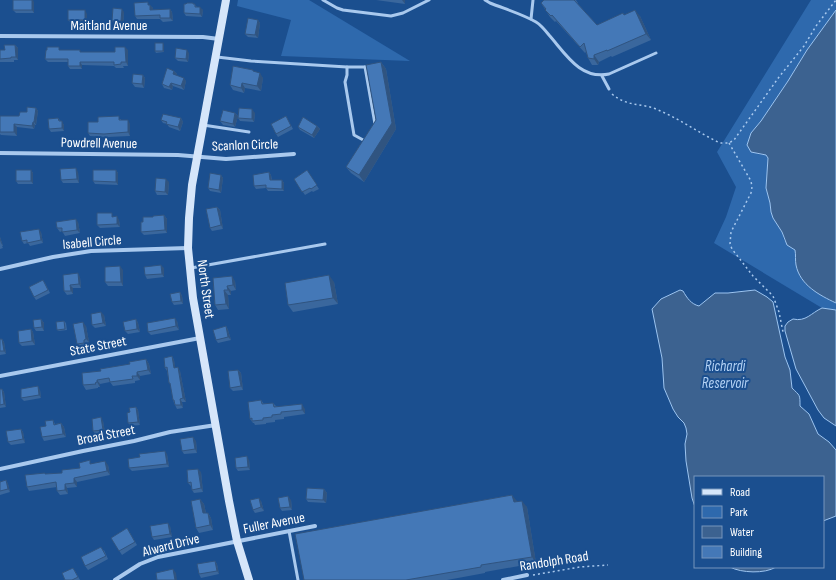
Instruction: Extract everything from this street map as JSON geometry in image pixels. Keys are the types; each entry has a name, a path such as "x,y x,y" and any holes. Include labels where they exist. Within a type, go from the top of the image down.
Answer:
{"main road":[{"name":"North Street","path":"226,0 189,207 188,248 189,268 200,338 237,541 249,580"}],"street":[{"name":"Maitland Avenue","path":"0,36 203,37 219,39"},
{"name":"Powdrell Avenue","path":"0,153 197,156"},
{"name":"Scanlon Circle","path":"197,156 226,159 294,154"},
{"name":"Isabell Circle","path":"0,269 53,257 91,251 188,248"},
{"name":"State Street","path":"0,376 200,338"},
{"name":"Broad Street","path":"0,469 170,432 216,425"},
{"name":"Fuller Avenue","path":"237,541 315,526"},
{"name":"Alward Drive","path":"115,580 140,564 151,559 237,541"},
{"name":"Randolph Road","path":"503,580 527,576"}],"lane":[{"path":"323,0 343,10 391,16 403,13 429,0"},
{"path":"485,0 531,20 541,26 580,69 590,74 602,76 609,74 656,54"},
{"path":"531,20 533,0"},
{"path":"216,57 251,61 346,67 373,67"},
{"path":"346,67 347,75 345,82 354,135 365,141"},
{"path":"365,67 375,125 372,130"},
{"path":"602,76 608,89"},
{"path":"203,125 249,132"},
{"path":"361,147 368,136"},
{"path":"189,268 325,244"},
{"path":"289,531 298,580"}],"path":[{"path":"608,89 629,104 657,109 720,143 729,143 734,140 771,88 804,46 816,26 836,0"},
{"path":"729,143 751,181 752,188 751,194 731,232 731,247 753,276 773,296 779,312 782,332"},
{"name":"Randolph Road","path":"527,576 580,567 608,565"}],"green space":[{"path":"238,0 309,0 410,61 281,56 291,20 237,6"},
{"path":"811,0 836,0 836,10 807,50 761,121 751,133 757,154 766,155 768,158 766,188 771,212 782,232 784,240 795,250 795,257 811,289 836,303 836,310 822,308 714,243 726,217 736,187 717,152"}],"water":[{"path":"836,10 836,303 817,293 806,284 798,272 795,250 787,245 771,212 766,188 768,158 766,155 751,152 747,145 751,133 761,121 807,50"},
{"name":"Richardi Reservoir","path":"680,290 683,291 691,302 699,306 715,293 755,290 773,302 785,357 790,370 792,388 797,392 800,399 800,406 809,414 818,434 829,442 836,450 836,516 824,521 824,476 694,476 694,504 686,461 686,428 673,409 664,388 662,358 652,309 661,299"},
{"name":"Richardi Reservoir","path":"822,308 836,310 836,426 824,418 818,410 796,369 785,331 785,326 788,322 793,319 798,320 805,318"},
{"path":"732,568 774,568 760,572 740,571"}],"building":[{"path":"13,0 32,0 32,10 13,10"},
{"path":"544,0 574,0 597,25 623,13 624,15 635,10 646,34 594,55 594,59 588,58 584,43 580,47 552,15 551,16 545,10 546,9 541,3"},
{"path":"148,2 148,5 150,5 150,10 170,9 170,18 160,18 160,15 135,16 134,3"},
{"path":"193,3 195,4 195,7 200,7 200,14 184,13 184,4"},
{"path":"113,8 122,9 121,21 112,21"},
{"path":"68,10 85,10 85,20 68,20"},
{"path":"248,18 258,20 255,35 245,34"},
{"path":"155,43 163,43 163,51 155,51"},
{"path":"4,45 15,45 16,57 0,59 0,50 5,50"},
{"path":"47,47 59,47 59,50 80,50 80,52 115,52 115,47 125,47 126,62 121,62 121,64 114,65 114,62 80,62 80,66 68,66 68,59 45,59"},
{"path":"176,48 187,50 186,59 175,58"},
{"path":"381,62 392,123 359,175 346,167 376,120 366,65"},
{"path":"233,66 260,73 257,86 242,83 241,88 230,85"},
{"path":"167,68 174,71 173,74 184,78 181,86 171,83 169,87 162,84"},
{"path":"133,74 143,75 142,84 132,83"},
{"path":"27,107 36,108 32,126 14,124 14,132 0,132 0,116 19,116 20,112 27,112"},
{"path":"239,108 252,109 252,119 238,118"},
{"path":"223,110 235,113 233,124 220,121"},
{"path":"163,114 181,118 178,127 166,124 167,122 161,120"},
{"path":"119,116 119,120 128,120 128,132 104,134 88,133 88,122 98,122 98,117"},
{"path":"286,116 291,126 276,134 271,124"},
{"path":"303,117 317,126 312,135 298,127"},
{"path":"58,118 59,121 62,121 62,128 49,129 48,119"},
{"path":"76,168 77,179 61,180 60,169"},
{"path":"16,170 31,170 31,181 16,181"},
{"path":"93,170 116,170 116,182 93,181"},
{"path":"307,170 317,185 302,192 294,179"},
{"path":"269,172 270,180 282,180 282,189 266,188 266,185 254,186 253,175"},
{"path":"210,173 221,175 219,190 208,188"},
{"path":"156,178 166,179 165,192 155,191"},
{"path":"217,207 221,225 210,228 206,209"},
{"path":"97,213 112,213 112,217 117,216 117,224 97,225"},
{"path":"164,215 165,230 141,232 141,222 143,222 143,217"},
{"path":"76,219 77,230 62,232 62,228 57,228 56,222"},
{"path":"39,229 41,240 27,243 27,240 22,241 20,232"},
{"path":"161,265 162,274 145,275 144,267"},
{"path":"120,266 121,282 105,282 105,267"},
{"path":"78,273 79,284 70,285 71,291 64,291 63,275"},
{"path":"329,275 333,298 288,305 285,283"},
{"path":"232,276 233,285 227,286 228,290 224,290 226,304 215,305 213,278"},
{"path":"43,280 48,290 34,297 29,287"},
{"path":"180,292 181,301 172,302 170,294"},
{"path":"101,312 103,323 92,325 91,314"},
{"path":"175,318 176,326 148,332 147,323"},
{"path":"41,319 42,327 34,328 33,320"},
{"path":"136,319 137,329 125,331 123,322"},
{"path":"64,321 65,329 57,330 56,322"},
{"path":"83,322 86,339 84,340 84,343 77,344 73,324"},
{"path":"226,326 228,337 216,340 213,330"},
{"path":"31,329 32,341 19,343 18,331"},
{"path":"0,339 2,339 4,351 0,351"},
{"path":"172,356 174,368 178,367 183,398 180,399 181,405 175,405 169,383 167,367 165,368 164,358"},
{"path":"146,359 148,370 137,372 137,376 132,376 133,379 110,382 109,378 97,380 95,383 96,384 83,385 82,373 101,371 100,369 130,364 129,362"},
{"path":"238,370 241,386 230,388 228,371"},
{"path":"38,386 39,395 21,398 21,389"},
{"path":"0,389 2,389 4,404 0,405"},
{"path":"261,400 262,404 273,403 274,407 302,404 302,410 281,412 281,414 272,415 272,417 263,418 263,420 252,421 252,418 250,419 248,402"},
{"path":"136,407 138,422 128,423 127,413 130,412 129,408"},
{"path":"101,417 103,430 93,431 92,419"},
{"path":"53,420 54,425 61,423 63,434 42,437 40,427 46,426 45,421"},
{"path":"21,429 23,439 8,442 6,431"},
{"path":"193,437 195,449 182,451 180,439"},
{"path":"165,451 167,464 129,468 128,459 140,457 139,454"},
{"path":"247,456 248,467 236,468 235,458"},
{"path":"90,460 90,464 105,461 107,471 74,478 74,483 65,484 65,490 57,491 56,482 27,487 25,475 62,473 62,470 80,468 79,463"},
{"path":"198,469 201,488 192,490 191,482 188,483 187,470"},
{"path":"6,480 8,489 0,491 0,482"},
{"path":"307,488 324,489 323,500 306,499"},
{"path":"512,495 514,502 522,501 532,557 481,565 481,567 406,580 304,580 295,534"},
{"path":"288,496 290,507 280,508 278,498"},
{"path":"259,498 261,507 253,510 250,500"},
{"path":"200,499 203,513 208,513 210,525 196,528 191,501"},
{"path":"168,523 170,534 152,537 150,526"},
{"path":"127,528 135,542 119,551 111,538"},
{"path":"101,547 106,556 85,566 81,557"},
{"path":"215,561 217,571 199,574 197,564"},
{"path":"73,568 78,577 72,580 65,580 62,573"},
{"path":"173,569 175,580 157,580 156,573"}]}
